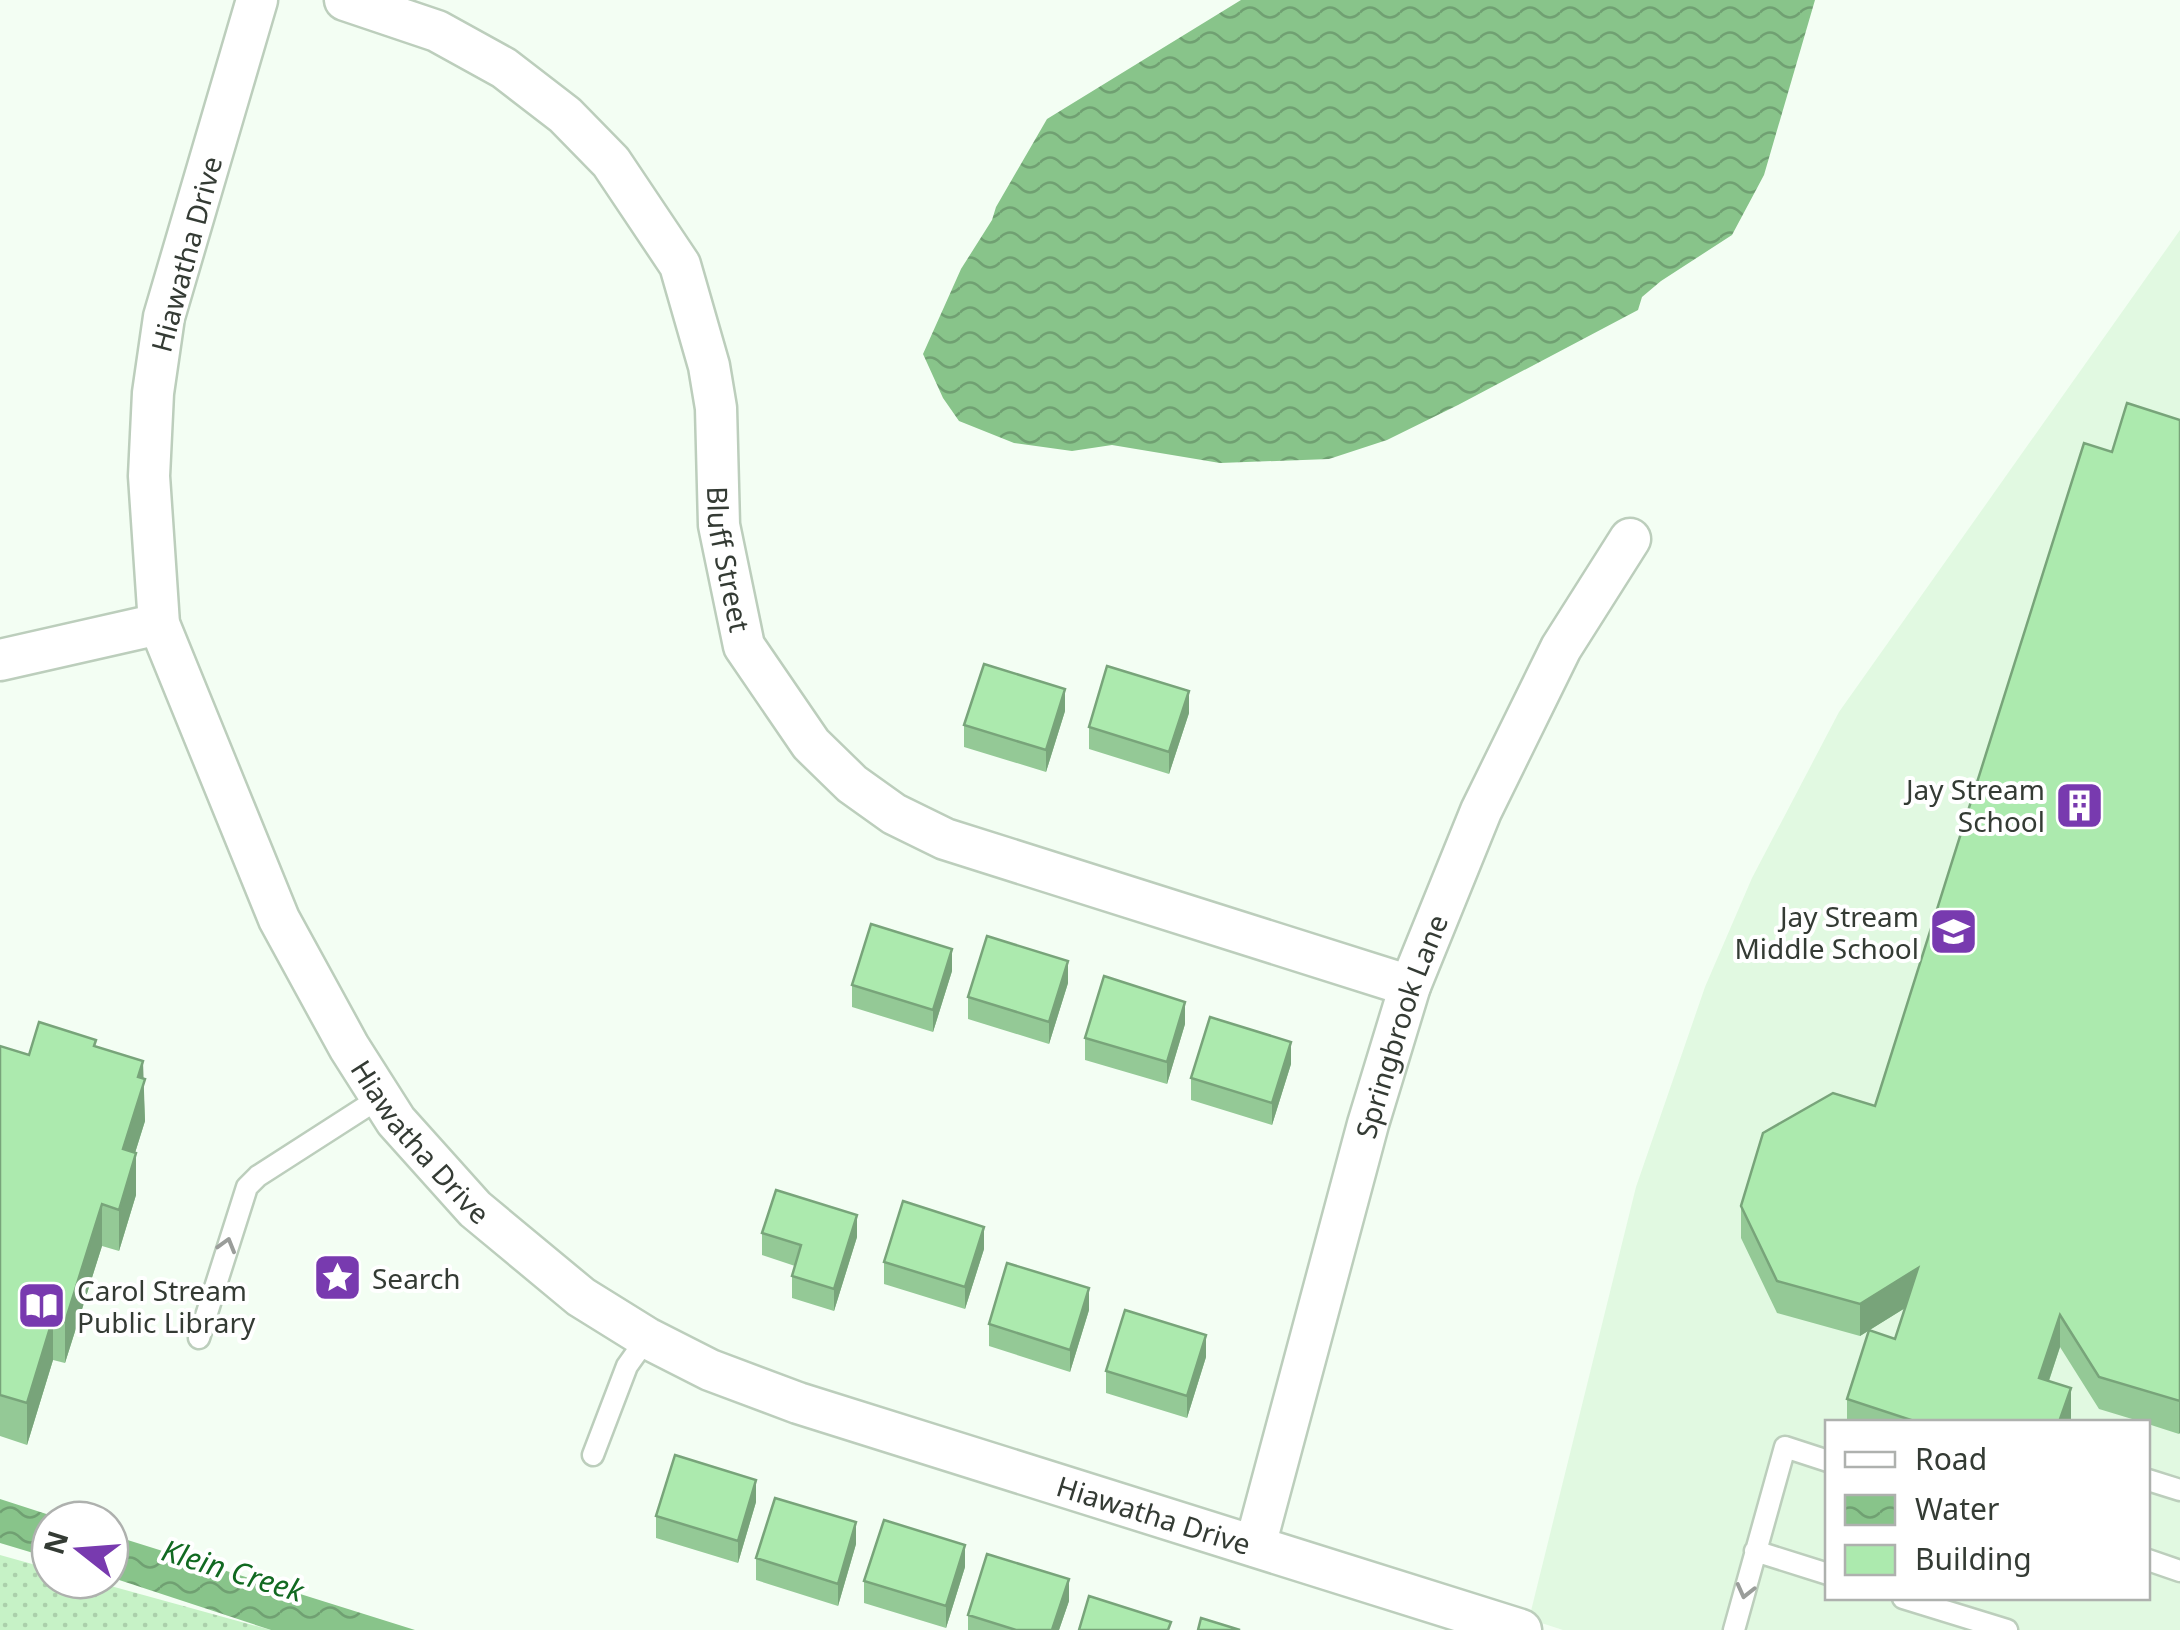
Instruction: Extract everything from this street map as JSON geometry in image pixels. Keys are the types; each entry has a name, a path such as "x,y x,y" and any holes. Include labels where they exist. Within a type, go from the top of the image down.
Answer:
{"street":[{"name":"Hiawatha Drive","path":"257,0 162,336 153,392 149,476 159,624 278,919 349,1047 396,1121 475,1209 581,1297 647,1338 710,1370 798,1403 1521,1630"},
{"name":"Bluff Street","path":"344,0 437,32 504,68 565,115 611,162 680,264 714,394 719,525 744,646 811,744 852,784 894,814 945,839 1410,986"},
{"name":"Springbrook Lane","path":"1256,1546 1363,1143 1410,986 1481,811 1560,648 1630,539"},
{"path":"0,660 159,624"}],"lane":[{"path":"199,1338 246,1187 381,1096"},
{"path":"593,1455 627,1366 647,1338"},
{"path":"1734,1630 1785,1448 1825,1459"},
{"path":"2150,1481 2180,1490"},
{"path":"1755,1551 1825,1573"},
{"path":"2150,1561 2180,1570"},
{"path":"1910,1600 2007,1630"}],"shaded area":[{"name":"Jay Stream Middle School","path":"2180,230 2180,1630 1563,1630 1529,1619 1636,1187 1705,987 1752,878 1839,712"},
{"path":"0,1555 30,1563 30,1600 130,1600 130,1591 271,1630 0,1630"}],"water":[{"path":"1241,0 1815,0 1764,175 1732,235 1661,281 1642,297 1638,310 1387,440 1329,459 1220,463 1112,445 1072,451 1014,443 959,421 943,398 923,354 961,269 1047,119"},
{"path":"0,1499 30,1509 30,1552 0,1543"},
{"path":"130,1540 415,1630 271,1630 130,1584"}],"building":[{"name":"Jay Stream School","path":"2127,403 2180,420 2180,1401 2099,1377 2060,1315 2039,1378 2071,1388 2060,1420 1911,1420 1847,1399 1869,1330 1895,1339 1918,1268 1860,1304 1777,1281 1741,1206 1763,1133 1833,1093 1875,1106 2084,443 2112,452"},
{"path":"984,664 1065,689 1046,750 964,725"},
{"path":"1107,666 1189,691 1169,752 1089,727"},
{"path":"871,924 952,949 933,1010 852,985"},
{"path":"987,936 1068,961 1049,1022 968,997"},
{"path":"1104,976 1185,1002 1167,1062 1085,1038"},
{"path":"1210,1017 1291,1042 1272,1103 1191,1078"},
{"name":"Carol Stream Public Library","path":"39,1022 96,1040 94,1046 143,1061 138,1077 145,1079 123,1149 136,1153 119,1210 102,1204 65,1322 53,1318 27,1403 0,1395 0,1046 29,1055"},
{"path":"776,1190 857,1215 834,1289 792,1276 801,1245 762,1233"},
{"path":"903,1201 984,1227 965,1287 884,1262"},
{"path":"1007,1263 1089,1288 1070,1350 989,1324"},
{"path":"1125,1310 1206,1335 1187,1396 1106,1371"},
{"path":"675,1455 756,1480 738,1541 656,1516"},
{"path":"775,1498 856,1522 838,1584 756,1558"},
{"path":"884,1520 965,1545 946,1606 864,1581"},
{"path":"987,1554 1069,1579 1052,1630 1016,1630 968,1615"},
{"path":"1089,1596 1171,1622 1168,1630 1079,1630"},
{"path":"1201,1618 1240,1630 1198,1630"}],"place":[{"name":"Jay Stream School","path":"2080,805"},
{"name":"Jay Stream Middle School","path":"1954,932"},
{"name":"Search","path":"337,1278"},
{"name":"Carol Stream Public Library","path":"42,1306"}],"water label":[{"name":"Klein Creek","path":"233,1570"}]}
